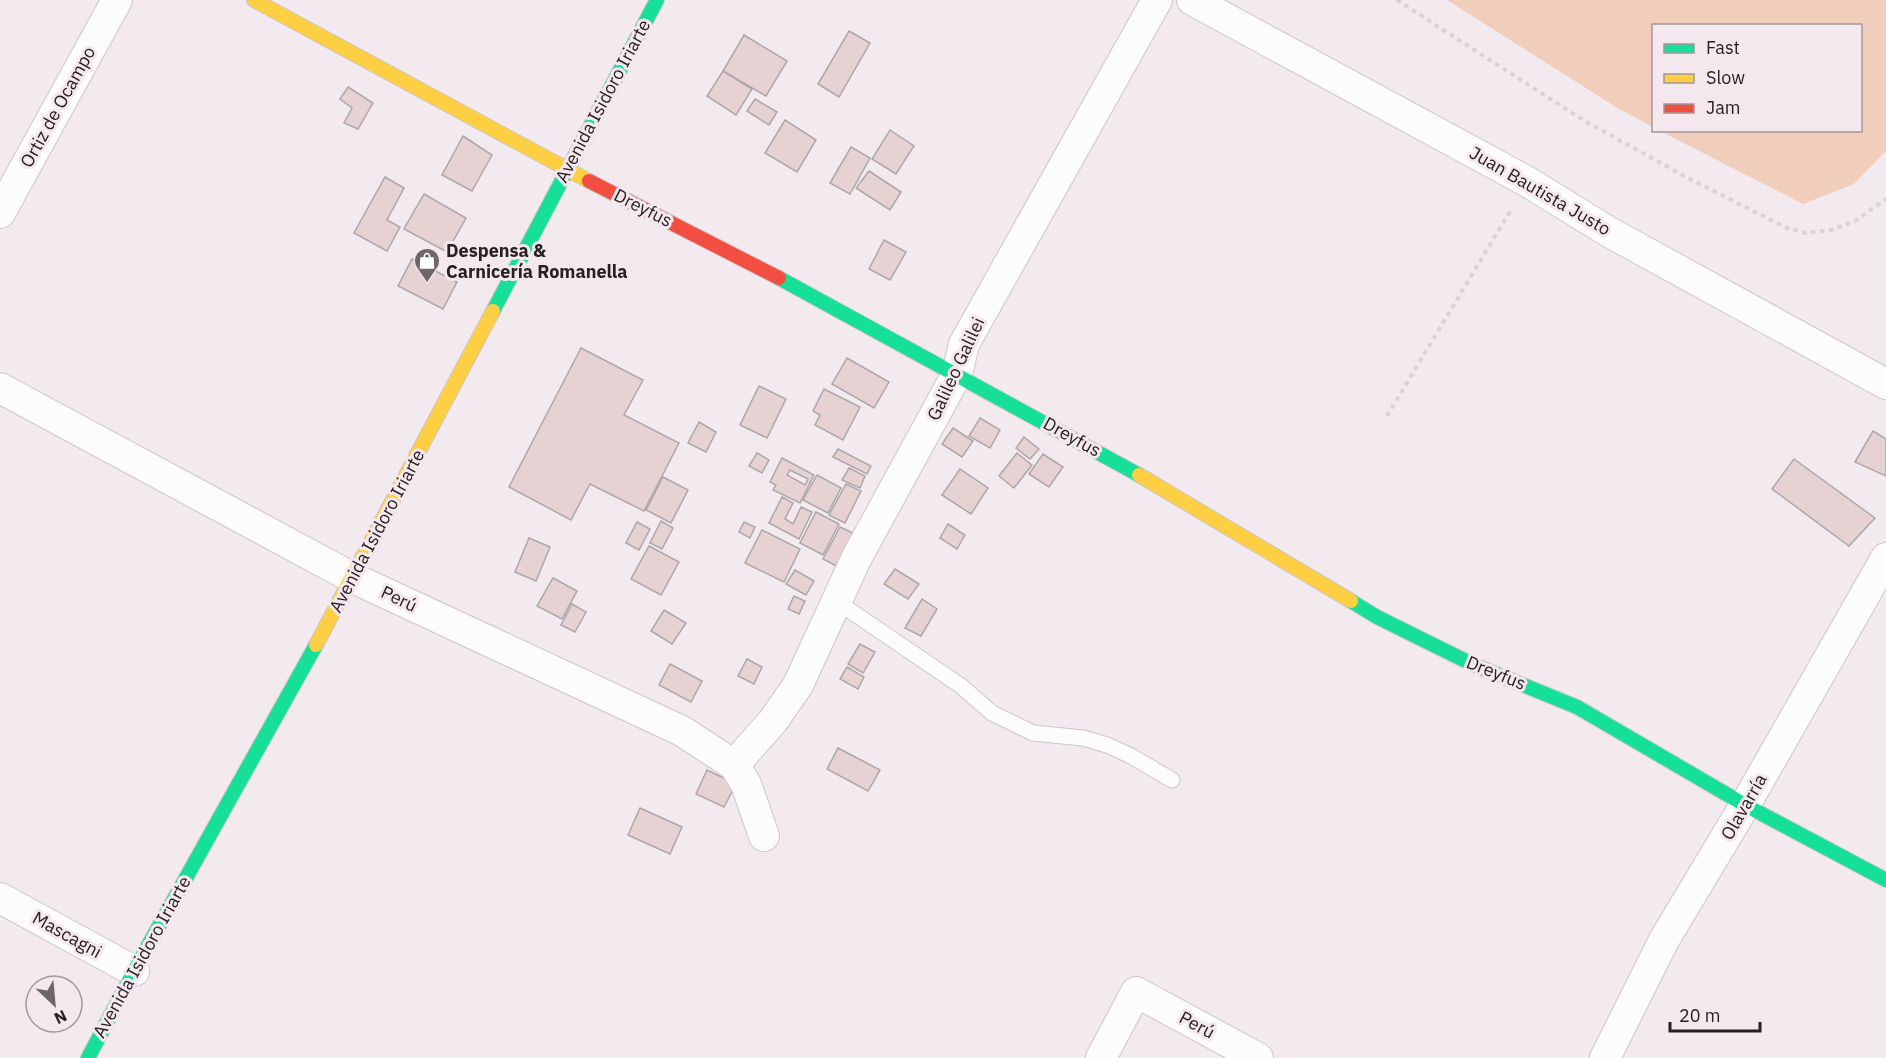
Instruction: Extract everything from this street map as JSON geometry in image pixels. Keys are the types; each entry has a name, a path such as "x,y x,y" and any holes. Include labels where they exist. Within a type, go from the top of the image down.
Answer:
{"street":[{"name":"Ortiz de Ocampo","path":"0,213 117,0"},
{"name":"Dreyfus","path":"254,0 567,170 777,277 1114,460 1377,617 1474,665 1577,707 1745,805 1886,880"},
{"name":"Avenida Isidoro Iriarte","path":"88,1058 353,578 657,0"},
{"name":"Galileo Galilei","path":"734,765 773,721 798,685 856,559 957,374 964,344 1157,0"},
{"name":"Juan Bautista Justo","path":"1192,0 1528,182 1609,232 1886,384"},
{"name":"Perú","path":"0,388 353,578 682,731 734,765 746,784 764,836"},
{"name":"Olavarría","path":"1605,1058 1664,940 1745,805 1886,558"},
{"name":"Mascagni","path":"0,898 134,971"},
{"name":"Perú","path":"1101,1058 1136,992 1258,1058"}],"lane":[{"path":"836,602 961,686 992,713 1033,733 1083,738 1107,745 1172,780"}],"path":[{"path":"1397,0 1583,120 1686,177 1787,228 1806,233 1831,230 1856,221 1886,198"},
{"path":"1388,416 1528,182"}],"shaded area":[{"path":"1447,0 1886,0 1886,151 1854,184 1803,204 1662,132 1862,132 1862,24 1652,24 1652,126 1619,109"}],"building":[{"path":"849,31 870,43 839,97 818,84"},
{"path":"744,35 787,61 766,96 723,71"},
{"path":"723,71 752,89 736,115 707,96"},
{"path":"348,87 373,103 358,129 344,123 352,108 340,99"},
{"path":"755,99 777,112 769,125 747,111"},
{"path":"785,120 816,140 797,172 765,153"},
{"path":"890,130 914,146 896,174 872,159"},
{"path":"463,136 492,155 472,191 442,175"},
{"path":"851,147 870,158 850,194 830,183"},
{"path":"869,171 901,192 890,210 856,188"},
{"path":"385,177 404,188 387,220 400,227 387,251 354,233"},
{"path":"424,194 466,218 447,252 404,229"},
{"path":"884,240 906,252 890,280 869,269"},
{"name":"Despensa & Carnicería Romanella","path":"412,259 457,282 443,309 398,286"},
{"path":"581,348 643,380 624,415 679,443 644,511 590,484 571,520 509,487"},
{"path":"847,358 889,382 874,408 832,384"},
{"path":"759,386 786,399 767,438 740,425"},
{"path":"824,389 860,407 843,440 815,425 820,415 813,411"},
{"path":"980,418 1000,430 990,448 969,436"},
{"path":"699,422 716,432 706,452 688,443"},
{"path":"953,428 973,441 962,457 942,444"},
{"path":"1873,431 1886,439 1886,476 1855,462"},
{"path":"1024,437 1039,449 1030,459 1016,448"},
{"path":"838,449 871,466 867,474 833,457"},
{"path":"757,453 769,460 762,473 749,466"},
{"path":"1017,453 1032,465 1014,488 999,476"},
{"path":"1043,454 1063,467 1049,487 1029,474"},
{"path":"782,458 814,475 800,503 773,490 776,485 770,482","holes":["790,470 808,479 805,485 787,475"]},
{"path":"1794,459 1875,518 1849,546 1772,489"},
{"path":"849,468 865,476 860,488 842,480"},
{"path":"960,469 988,488 971,514 942,495"},
{"path":"817,475 841,488 828,513 803,500"},
{"path":"663,477 688,490 671,523 646,510"},
{"path":"846,484 861,491 845,523 829,515"},
{"path":"782,497 793,503 785,519 793,524 801,507 812,512 799,539 769,523"},
{"path":"816,512 839,524 823,555 800,543"},
{"path":"661,521 673,528 662,549 650,543"},
{"path":"637,522 650,529 639,550 626,543"},
{"path":"744,522 755,527 750,538 739,532"},
{"path":"948,524 965,535 957,549 940,538"},
{"path":"840,527 853,533 836,566 823,559"},
{"path":"762,530 800,549 784,582 745,563"},
{"path":"529,538 550,547 536,581 515,572"},
{"path":"649,546 679,562 661,595 631,579"},
{"path":"895,569 919,584 908,599 884,584"},
{"path":"795,570 814,581 806,595 786,584"},
{"path":"553,578 577,591 562,619 537,606"},
{"path":"794,596 805,601 799,614 788,609"},
{"path":"922,599 937,609 921,636 905,628"},
{"path":"572,604 586,612 575,632 561,625"},
{"path":"664,610 686,623 672,644 651,631"},
{"path":"860,644 875,652 863,673 848,664"},
{"path":"747,659 762,667 754,684 738,676"},
{"path":"670,664 702,681 691,702 659,685"},
{"path":"847,667 864,677 858,689 840,679"},
{"path":"838,748 880,770 868,791 827,769"},
{"path":"707,770 736,784 724,807 696,794"},
{"path":"640,808 682,827 670,854 628,835"}],"traffic: fast":[{"path":"493,311 657,0"},
{"path":"779,278 1139,475"},
{"path":"1351,601 1377,617 1474,665 1577,707 1745,805 1886,880"},
{"path":"88,1058 316,645"}],"traffic: slow":[{"path":"254,0 589,181"},
{"path":"316,645 493,311"},
{"path":"1139,475 1351,601"}],"traffic: jam":[{"path":"589,181 779,278"}],"place":[{"name":"Despensa & Carnicería Romanella","path":"427,284"}]}
